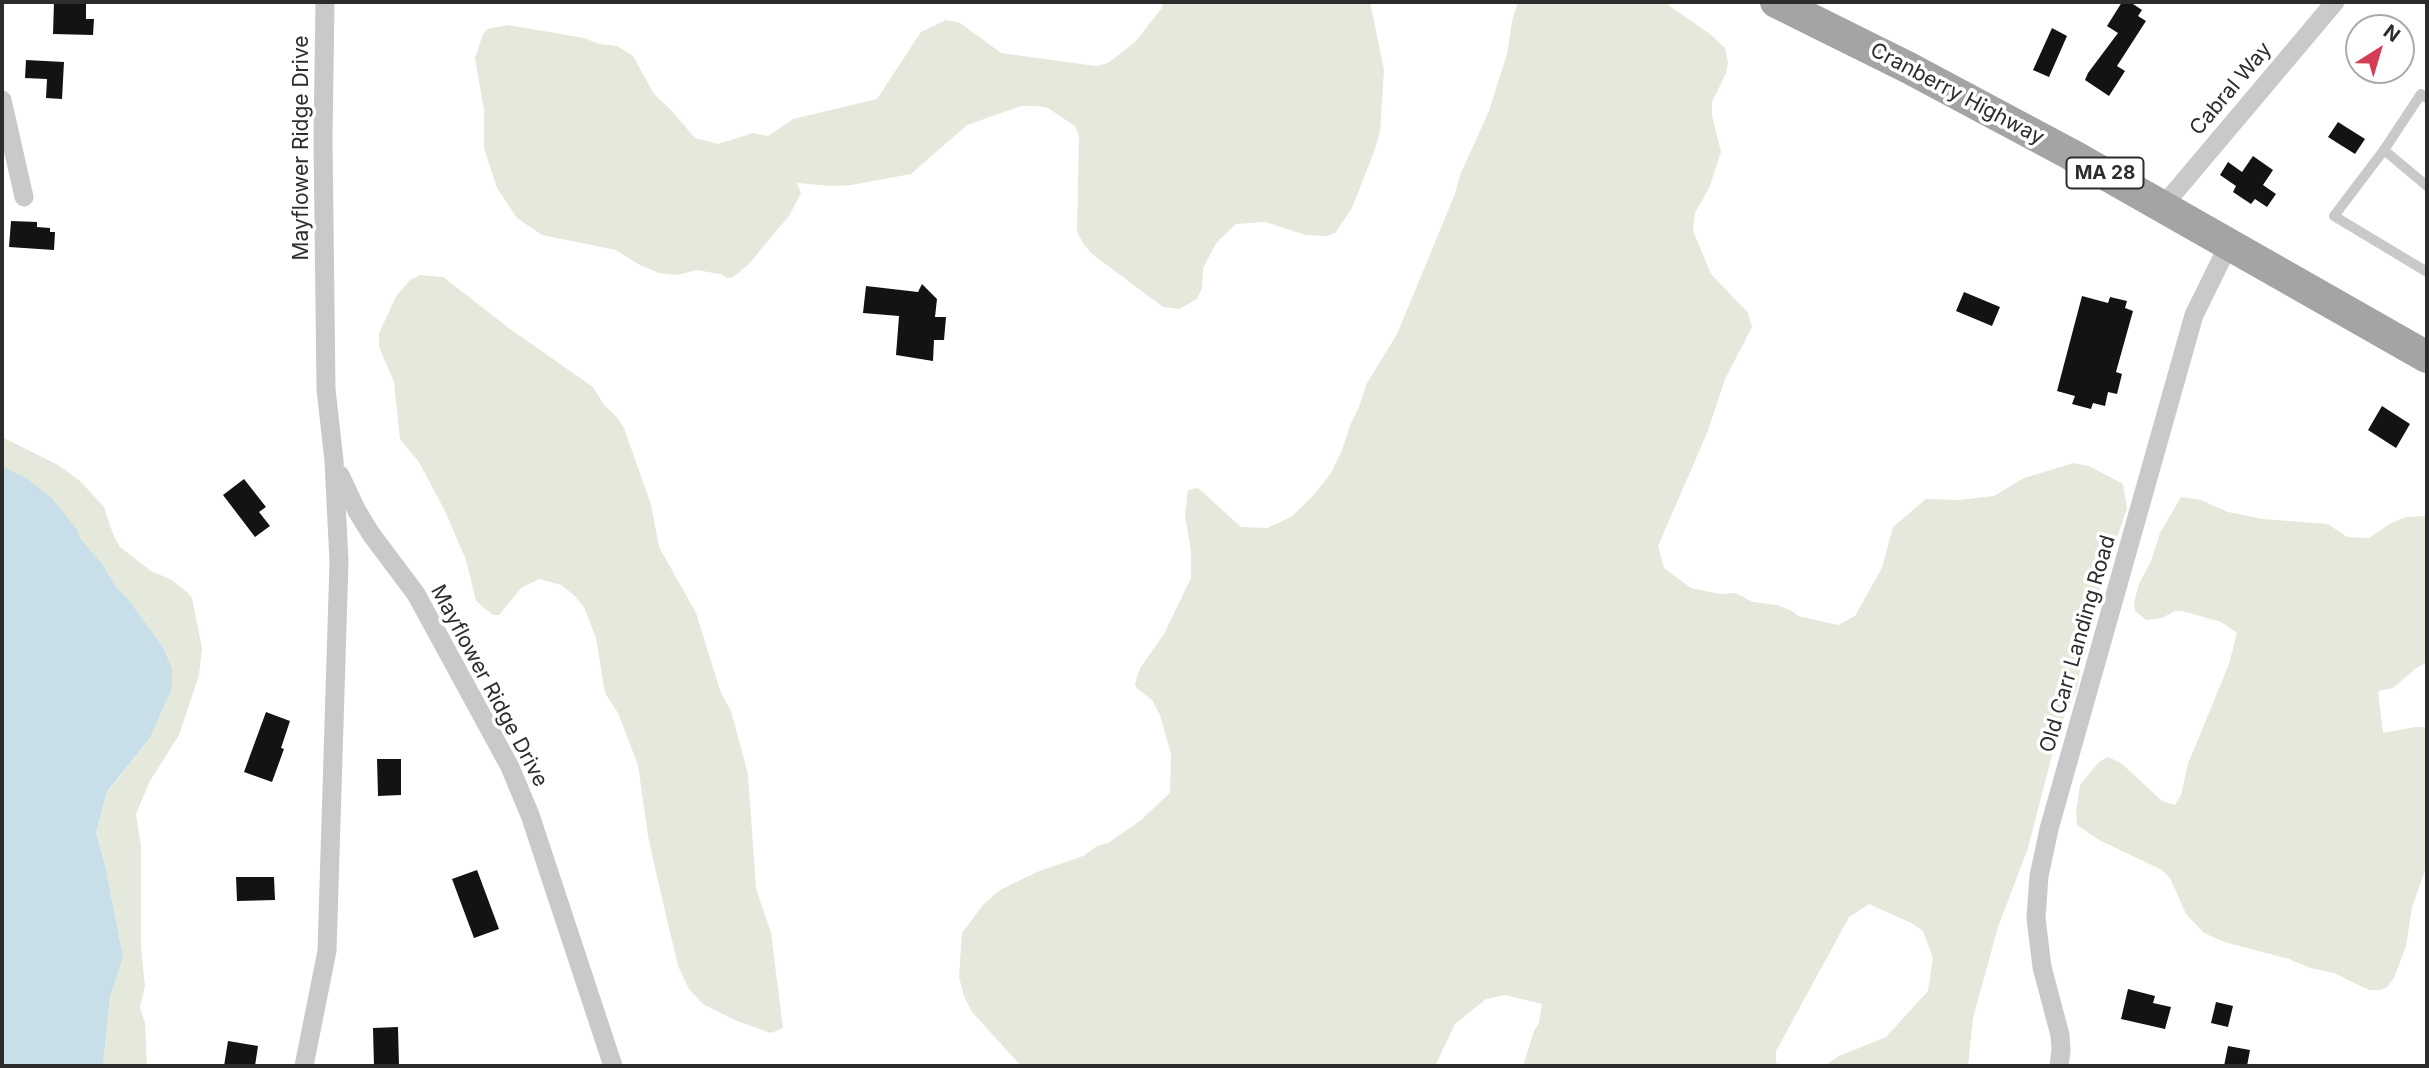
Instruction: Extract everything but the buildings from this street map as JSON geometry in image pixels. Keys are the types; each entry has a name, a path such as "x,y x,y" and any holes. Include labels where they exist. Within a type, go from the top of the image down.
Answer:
{"main road":[{"name":"Cranberry Highway","path":"1776,2 1934,81 2070,154 2427,357"}],"street":[{"name":"Mayflower Ridge Drive","path":"304,1066 327,951 339,562 334,461 326,389 323,139 325,2"},
{"name":"Cabral Way","path":"2163,206 2334,2"},
{"path":"2,100 24,197"},
{"name":"Old Carr Landing Road","path":"2059,1066 2060,1035 2042,967 2036,918 2039,876 2049,828 2194,315 2229,244"},
{"name":"Mayflower Ridge Drive","path":"334,461 356,511 416,594 510,767 530,815 613,1066"}],"lane":[{"path":"2427,98 2421,94 2384,150 2334,216 2427,272"},
{"path":"2384,150 2427,186"}],"shaded area":[{"path":"1163,2 1370,2 1384,70 1380,132 1374,152 1352,208 1335,233 1326,236 1306,235 1265,222 1236,224 1217,242 1203,268 1202,288 1197,299 1179,309 1163,307 1084,245 1077,232 1079,136 1075,126 1048,108 1021,106 967,125 911,174 851,185 797,183 801,193 789,216 748,265 733,277 727,278 720,274 696,270 678,275 659,273 616,250 542,235 517,218 497,188 484,148 484,110 475,58 483,34 488,29 508,25 617,46 633,56 654,94 695,138 718,144 753,133 768,136 793,119 877,99 921,32 946,20 960,23 1001,53 1096,66 1108,63 1135,42 1162,8"},
{"path":"1518,2 1664,2 1710,34 1725,48 1728,62 1726,73 1712,102 1712,116 1721,152 1709,188 1695,213 1693,231 1711,274 1748,313 1752,327 1725,379 1707,433 1658,546 1664,568 1691,588 1720,594 1735,593 1753,602 1777,605 1798,616 1838,625 1855,616 1882,568 1893,527 1926,499 1959,500 1994,496 2024,478 2074,463 2089,466 2123,484 2127,508 2087,627 2077,690 2059,728 2028,848 1998,927 1973,1018 1968,1066 1824,1066 1839,1056 1886,1037 1928,991 1933,958 1923,931 1869,904 1849,917 1776,1051 1776,1063 1785,1066 1523,1066 1539,1023 1542,1004 1505,995 1486,999 1455,1024 1435,1066 1021,1066 972,1012 964,996 959,977 962,933 983,905 1000,890 1108,843 1141,820 1170,793 1171,754 1160,715 1152,700 1135,684 1140,668 1164,634 1191,578 1191,551 1185,516 1188,490 1198,488 1241,527 1267,528 1291,517 1331,473 1366,385 1397,334 1455,194 1460,175 1489,111 1507,54"},
{"path":"420,275 443,277 510,329 593,387 624,428 651,505 659,547 696,613 721,693 731,711 748,774 756,889 771,933 783,1028 771,1033 737,1021 703,1004 689,989 678,966 648,836 638,765 618,713 605,693 596,638 584,607 561,585 539,579 521,588 499,615 493,615 476,601 466,560 446,513 419,462 400,439 394,382 379,347 379,333 397,295 410,280"},
{"path":"2,437 58,465 80,481 104,507 120,547 151,571 172,580 192,598 202,648 199,675 179,735 150,781 136,814 141,846 141,948 145,986 140,1007 145,1023 147,1066 103,1066 110,997 123,957 105,864 96,833 107,793 150,738 172,688 172,668 163,647 116,587 103,565 26,478 2,466"},
{"path":"2181,497 2201,500 2228,512 2263,519 2328,524 2347,537 2369,538 2391,523 2406,517 2427,516 2427,662 2393,688 2378,691 2383,733 2427,727 2427,865 2412,907 2406,946 2394,978 2381,990 2369,990 2334,973 2224,942 2204,933 2186,914 2170,878 2162,870 2099,840 2077,825 2080,785 2099,762 2108,757 2121,763 2162,801 2175,805 2181,795 2188,764 2229,664 2237,633 2221,622 2182,611 2146,620 2135,611 2134,602 2139,584 2151,561 2160,533"}],"water":[{"path":"2,466 26,478 52,498 163,647 172,668 172,688 150,738 107,792 96,833 105,864 123,957 110,997 103,1066 2,1066"}]}
